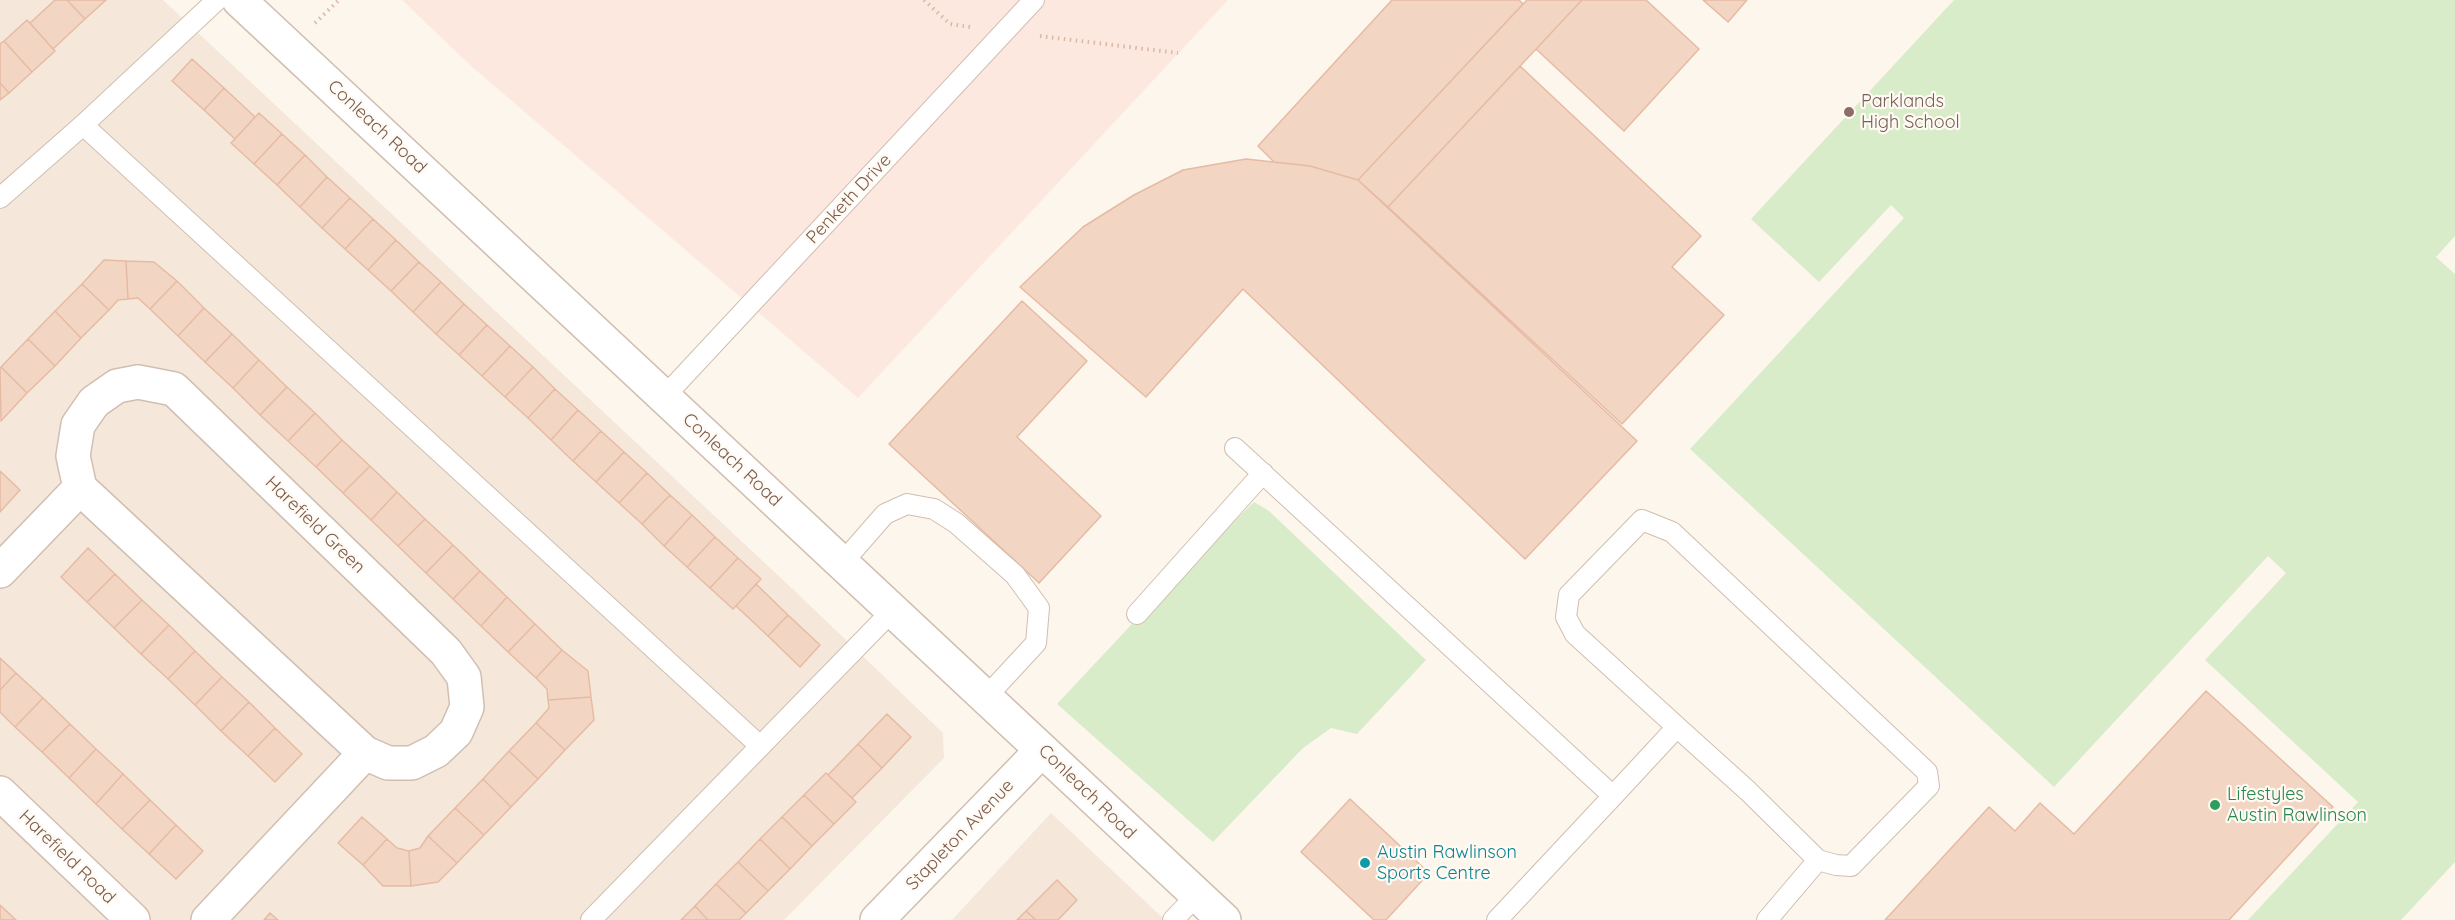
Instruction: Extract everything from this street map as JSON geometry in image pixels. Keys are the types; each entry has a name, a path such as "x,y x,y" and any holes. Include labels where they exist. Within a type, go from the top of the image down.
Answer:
{"street":[{"name":"Conleach Road","path":"239,0 1224,920"},
{"name":"Harefield Green","path":"138,382 174,389 447,652 464,677 467,708 456,732 436,751 412,763 388,763 365,753 80,488 74,456 78,425 94,402 117,386 138,382"},
{"path":"0,571 80,488"},
{"name":"Stapleton Avenue","path":"877,920 1042,750"},
{"path":"208,920 365,753"},
{"name":"Harefield Road","path":"0,793 133,920"}],"lane":[{"path":"0,198 83,125 217,0"},
{"name":"Penketh Drive","path":"664,398 1034,0"},
{"path":"83,125 759,745"},
{"path":"1235,447 1613,796"},
{"path":"1137,614 1263,473"},
{"path":"843,562 885,514 907,504 934,509 956,523 1014,575 1039,608 1036,644 986,697"},
{"path":"1642,520 1672,532 1927,772 1929,786 1851,866 1818,860 1748,790 1677,727 1575,634 1566,617 1569,595 1642,520"},
{"path":"591,920 893,610"},
{"path":"1497,920 1677,727"},
{"path":"1767,920 1818,860"},
{"path":"1173,920 1196,896"}],"path":[{"path":"924,0 950,24 1178,53"}],"shaded area":[{"path":"0,0 163,0 799,595 943,733 944,758 784,920 0,920"},
{"path":"402,0 1228,0 858,398 470,65"},
{"path":"1051,813 1165,920 952,920"}],"green space":[{"path":"1954,0 2455,0 2455,236 2436,257 2455,274 2455,862 2401,920 2248,920 2358,802 2205,660 2286,573 2268,556 2054,787 1690,449 1904,218 1891,205 1819,282 1751,219"},
{"path":"1254,502 1269,511 1426,660 1357,734 1331,728 1303,748 1213,842 1057,704 1161,593"}],"building":[{"path":"55,0 67,0 85,19 53,49 30,23"},
{"path":"67,0 106,0 85,19"},
{"path":"1392,0 1519,0 1523,4 1358,180 1310,166 1274,162 1258,146"},
{"path":"1527,0 1582,0 1388,207 1358,180"},
{"path":"1582,0 1646,0 1699,49 1624,131 1536,49"},
{"path":"1703,0 1747,0 1728,22"},
{"path":"27,20 55,51 32,72 4,41"},
{"path":"4,41 32,72 9,93 0,83 0,44"},
{"path":"192,59 224,88 204,110 172,81"},
{"path":"1520,66 1701,236 1672,267 1724,315 1622,424 1388,207"},
{"path":"0,83 9,93 0,100"},
{"path":"224,88 255,117 235,139 204,110"},
{"path":"259,113 282,134 254,164 231,143"},
{"path":"282,134 305,155 277,185 254,164"},
{"path":"305,155 327,177 300,207 277,185"},
{"path":"1246,159 1310,166 1358,180 1637,441 1525,559 1243,289 1146,397 1020,287 1083,227 1134,195 1183,170"},
{"path":"327,177 350,198 322,228 300,207"},
{"path":"350,198 373,219 345,249 322,228"},
{"path":"373,219 396,240 368,270 345,249"},
{"path":"396,240 419,262 391,291 368,270"},
{"path":"104,260 126,261 128,299 118,300 109,310 82,284"},
{"path":"126,261 154,262 177,281 150,309 138,298 128,299"},
{"path":"419,262 441,282 413,312 391,291"},
{"path":"177,281 204,308 178,336 150,309"},
{"path":"441,282 464,304 436,334 413,312"},
{"path":"82,284 109,310 81,338 55,311"},
{"path":"1022,301 1087,361 1017,437 1101,516 1039,583 889,444"},
{"path":"464,304 487,325 459,355 436,334"},
{"path":"204,308 232,334 205,362 178,336"},
{"path":"55,311 81,338 55,366 28,339"},
{"path":"487,325 510,346 482,376 459,355"},
{"path":"232,334 259,360 233,388 205,362"},
{"path":"28,339 55,366 27,393 1,367"},
{"path":"510,346 533,367 505,397 482,376"},
{"path":"259,360 287,387 260,415 233,388"},
{"path":"533,367 555,389 528,418 505,397"},
{"path":"0,368 27,393 1,421"},
{"path":"287,387 315,413 288,441 260,415"},
{"path":"555,389 578,410 551,440 528,418"},
{"path":"578,410 601,431 573,461 551,440"},
{"path":"315,413 342,440 316,467 288,441"},
{"path":"601,431 624,452 596,482 573,461"},
{"path":"342,440 370,466 343,493 316,467"},
{"path":"624,452 647,473 619,503 596,482"},
{"path":"370,466 397,492 371,520 343,493"},
{"path":"0,471 20,490 0,512"},
{"path":"647,473 670,495 642,524 619,503"},
{"path":"397,492 425,519 398,546 371,520"},
{"path":"670,495 692,515 664,546 642,524"},
{"path":"692,515 715,537 687,567 664,546"},
{"path":"425,519 453,545 426,573 398,546"},
{"path":"715,537 738,558 710,588 687,567"},
{"path":"453,545 480,571 453,599 426,573"},
{"path":"88,548 115,574 87,602 61,577"},
{"path":"738,558 761,579 733,609 710,588"},
{"path":"480,571 507,597 481,626 453,599"},
{"path":"115,574 142,600 114,628 87,602"},
{"path":"756,584 788,615 768,636 736,606"},
{"path":"507,597 535,624 508,652 481,626"},
{"path":"142,600 169,625 141,654 114,628"},
{"path":"788,615 820,645 800,667 768,636"},
{"path":"535,624 562,650 536,678 508,652"},
{"path":"169,625 195,651 168,679 141,654"},
{"path":"562,650 588,671 591,697 548,700 547,689 536,678"},
{"path":"195,651 222,677 195,705 168,679"},
{"path":"0,658 16,673 0,690"},
{"path":"16,673 43,698 15,727 0,712 0,690"},
{"path":"222,677 249,702 221,731 195,705"},
{"name":"Lifestyles Austin Rawlinson","path":"2206,691 2333,807 2229,920 1885,920 1989,807 2015,831 2040,803 2074,834"},
{"path":"591,697 594,720 565,750 536,723 549,708 548,700"},
{"path":"43,698 70,724 42,752 15,727"},
{"path":"249,702 275,728 248,756 221,731"},
{"path":"887,714 911,737 882,768 858,744"},
{"path":"536,723 565,750 538,779 509,751"},
{"path":"70,724 96,749 69,778 42,752"},
{"path":"275,728 302,754 275,782 248,756"},
{"path":"858,744 882,768 852,798 828,775"},
{"path":"96,749 123,774 96,804 69,778"},
{"path":"509,751 538,779 511,807 483,779"},
{"path":"826,773 856,802 834,824 804,795"},
{"path":"123,774 150,800 122,829 96,804"},
{"path":"483,779 511,807 484,835 455,808"},
{"path":"804,795 834,824 812,846 782,817"},
{"name":"Austin Rawlinson Sports Centre","path":"1350,799 1429,873 1386,920 1374,920 1301,852"},
{"path":"150,800 176,825 149,854 122,829"},
{"path":"455,808 484,835 457,863 428,836"},
{"path":"362,817 387,839 363,865 338,843"},
{"path":"782,817 812,846 790,869 760,839"},
{"path":"176,825 203,851 176,879 149,854"},
{"path":"428,836 457,863 438,882 411,886 409,851 420,848"},
{"path":"387,839 397,848 409,851 411,886 383,886 363,865"},
{"path":"760,839 790,869 768,891 738,862"},
{"path":"738,862 768,891 746,913 716,884"},
{"path":"1057,880 1077,900 1058,920 1036,920 1026,911"},
{"path":"716,884 746,913 739,920 708,920 695,906"},
{"path":"0,905 16,920 0,920"},
{"path":"695,906 708,920 681,920"},
{"path":"1026,911 1036,920 1017,920"},
{"path":"270,913 278,920 264,920"}],"place":[{"name":"Parklands High School","path":"1849,112"},
{"name":"Lifestyles Austin Rawlinson","path":"2215,805"},
{"name":"Austin Rawlinson Sports Centre","path":"1365,863"}]}
